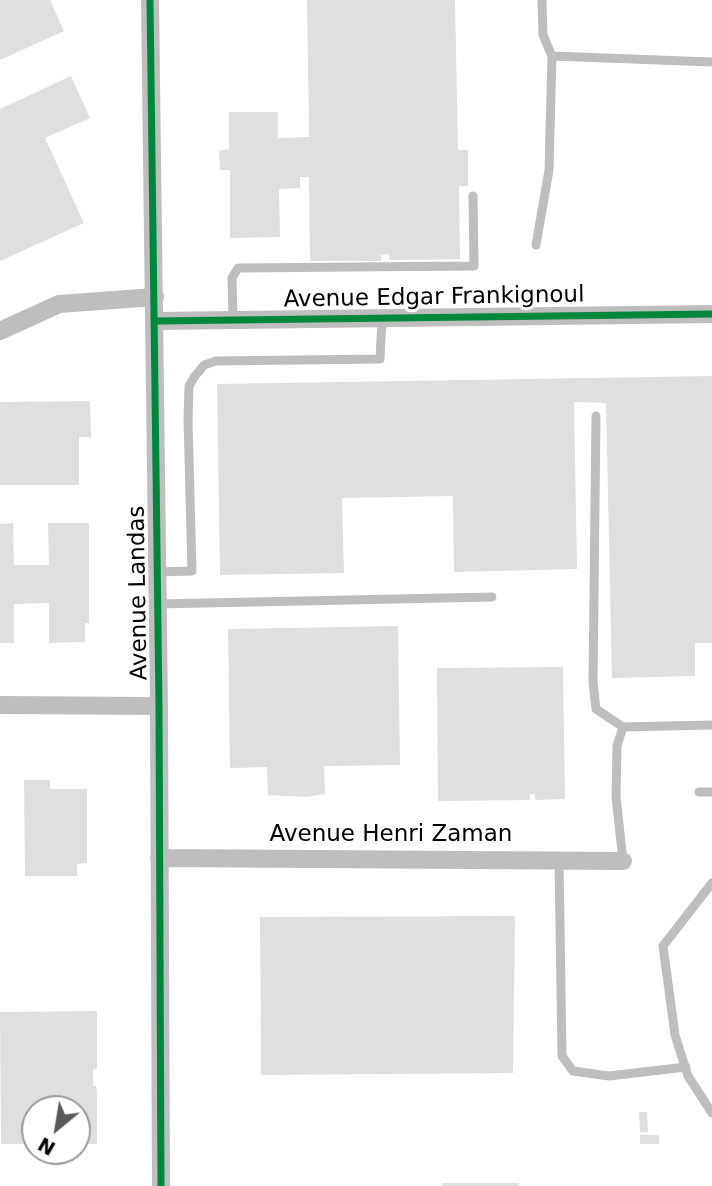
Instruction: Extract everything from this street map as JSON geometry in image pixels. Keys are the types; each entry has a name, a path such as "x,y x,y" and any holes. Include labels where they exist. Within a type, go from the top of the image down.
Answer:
{"street":[{"name":"Avenue Landas","path":"150,0 156,321 160,1186"},
{"path":"0,331 59,304 155,297"},
{"name":"Avenue Edgar Frankignoul","path":"156,321 712,314"},
{"path":"0,705 159,706"},
{"name":"Avenue Henri Zaman","path":"159,858 623,861"}],"lane":[{"path":"536,245 549,170 552,56 543,35 542,0"},
{"path":"552,56 712,62"},
{"path":"233,320 232,278 238,268 474,266 473,196"},
{"path":"158,572 192,571 189,386 204,365 216,361 380,359 382,318"},
{"path":"596,416 593,682 596,709 623,727 712,725"},
{"path":"158,604 492,597"},
{"path":"623,727 617,746 616,797 623,861"},
{"path":"699,792 712,792"},
{"path":"559,860 562,1056 573,1071 609,1076 686,1067"},
{"path":"712,883 663,946 675,1035 686,1067 712,1113"}],"building":[{"path":"0,0 50,0 64,31 0,60"},
{"path":"307,0 455,0 458,150 468,150 468,186 459,186 460,259 389,260 389,254 381,255 381,261 310,261 309,177 300,177 300,188 279,189 280,237 230,238 230,170 220,170 219,151 229,149 229,112 278,112 278,138 309,137"},
{"path":"71,76 90,118 45,138 84,223 0,261 0,109"},
{"path":"712,376 712,643 695,643 695,676 612,678 606,403 574,402 577,569 454,572 453,496 342,498 344,573 220,575 217,384"},
{"path":"90,401 91,437 79,437 79,485 0,485 0,402"},
{"path":"13,523 14,565 49,565 48,523 89,523 89,623 85,623 85,642 49,643 49,603 14,604 14,643 0,643 0,524"},
{"path":"398,626 400,765 324,766 325,794 306,797 268,795 267,767 230,768 228,629"},
{"path":"563,667 565,799 535,800 535,794 530,794 530,800 438,801 437,668"},
{"path":"24,780 50,780 50,789 87,789 87,863 77,864 77,876 25,876"},
{"path":"515,916 513,1073 261,1075 260,917"},
{"path":"97,1011 97,1069 93,1069 93,1086 96,1086 97,1092 97,1144 91,1144 91,1095 21,1095 21,1144 1,1144 0,1012"},
{"path":"639,1112 647,1112 648,1132 640,1132"},
{"path":"640,1135 659,1135 659,1144 640,1144"},
{"path":"442,1183 519,1183 519,1186 442,1186"}],"cycle path":[{"path":"150,0 159,706 161,1186"},
{"path":"156,321 712,314"}]}
